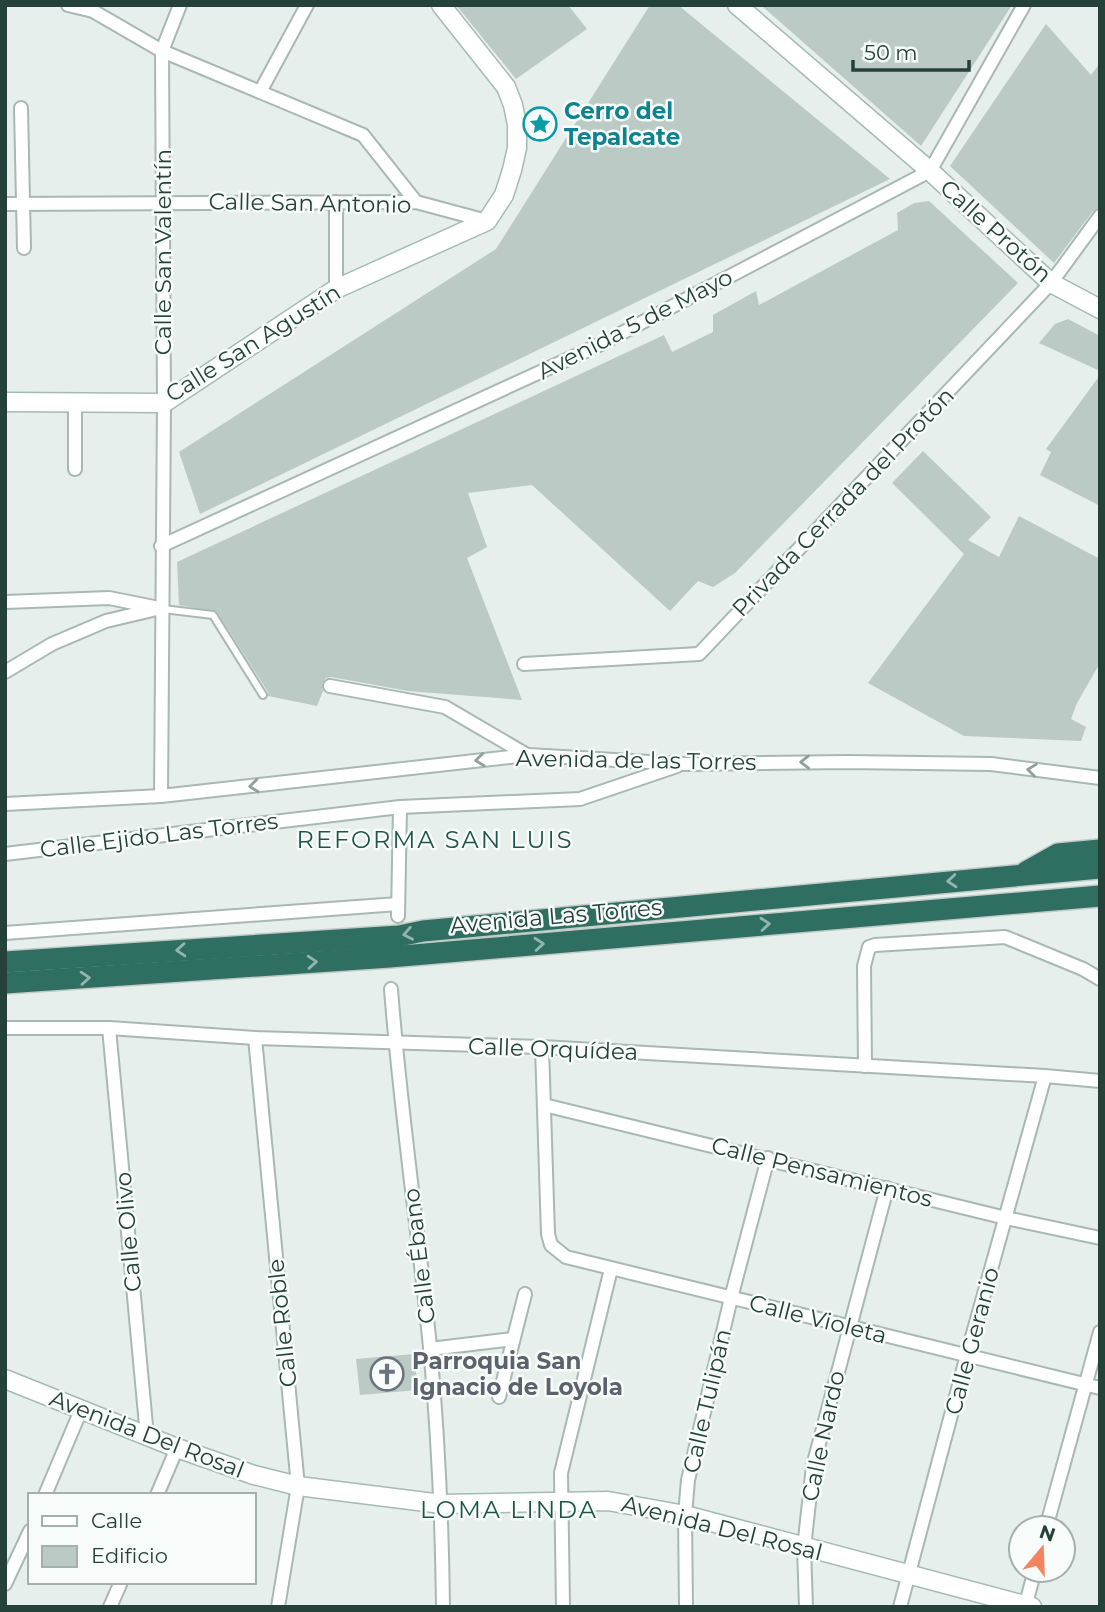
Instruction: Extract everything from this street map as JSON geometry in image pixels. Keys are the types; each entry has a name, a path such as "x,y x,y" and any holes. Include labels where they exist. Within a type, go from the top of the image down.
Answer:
{"highway":[{"path":"1020,875 1058,854 1100,850"},
{"name":"Avenida Las Torres","path":"12,960 399,936 423,931 1100,868"},
{"name":"Avenida Las Torres","path":"9,984 390,957 1100,896"}],"street":[{"path":"68,5 93,10 162,51 363,135 415,202"},
{"name":"Calle San Valentín","path":"161,796 164,403 162,51 180,5"},
{"path":"260,92 307,5"},
{"path":"441,5 506,87 513,105 517,125 513,170 504,195 487,221"},
{"name":"Calle Protón","path":"737,5 930,171 1051,283 1100,309"},
{"path":"930,171 1024,5"},
{"path":"21,108 24,248"},
{"name":"Avenida 5 de Mayo","path":"161,546 599,345 930,171"},
{"path":"335,202 336,289"},
{"name":"Calle San Antonio","path":"5,204 415,202 487,221"},
{"name":"Privada Cerrada del Protón","path":"524,664 699,654 1051,283 1100,216"},
{"name":"Calle San Agustín","path":"5,402 164,403 336,289 487,221"},
{"path":"75,402 75,469"},
{"path":"5,602 109,598 161,608"},
{"path":"5,672 52,644 106,621 161,608"},
{"path":"330,686 445,707 528,755"},
{"name":"Avenida de las Torres","path":"5,804 161,796 528,755 684,764 991,764 1100,778"},
{"name":"Calle Ejido Las Torres","path":"5,854 400,807 580,799 684,764"},
{"path":"5,933 398,910 400,807"},
{"path":"864,1066 864,966 869,947 1005,937 1083,969 1100,979"},
{"name":"Calle Ébano","path":"391,989 430,1349 442,1504 443,1607"},
{"name":"Calle Orquídea","path":"5,1028 109,1028 254,1038 542,1047 1100,1081"},
{"name":"Calle Olivo","path":"109,1028 147,1436"},
{"name":"Calle Roble","path":"254,1038 298,1486 278,1607"},
{"path":"542,1047 544,1105"},
{"name":"Calle Geranio","path":"900,1607 1045,1076"},
{"name":"Calle Pensamientos","path":"544,1105 1006,1218 1100,1238"},
{"name":"Calle Violeta","path":"544,1105 548,1234 551,1245 566,1257 1100,1388"},
{"name":"Calle Tulipán","path":"686,1607 685,1515 692,1460 768,1158"},
{"name":"Calle Nardo","path":"806,1607 804,1548 813,1466 887,1188"},
{"path":"563,1607 561,1473 611,1269"},
{"path":"499,1397 525,1294"},
{"path":"1050,1514 1100,1332"},
{"path":"430,1349 513,1339"},
{"name":"Avenida Del Rosal","path":"5,1379 177,1448 254,1475 298,1486 442,1504 608,1501 685,1515 1027,1606"},
{"path":"46,1493 81,1410"},
{"path":"158,1493 177,1448"},
{"path":"6,1583 28,1535"},
{"path":"110,1607 120,1584"},
{"path":"1027,1606 1032,1584"}],"lane":[{"path":"161,608 213,615 263,695"}],"building":[{"path":"456,5 568,5 587,29 516,79"},
{"path":"650,5 678,5 890,179 200,514 179,452 496,249"},
{"path":"761,5 1012,5 921,146"},
{"path":"1046,24 1091,75 1100,63 1100,207 1093,211 1054,263 950,166"},
{"path":"929,201 1018,283 735,573 713,587 698,581 670,611 532,485 468,493 487,547 467,558 522,700 408,691 331,677 326,678 322,684 323,691 317,706 268,696 217,612 179,605 177,562 664,335 672,352 713,332 713,315 756,291 759,305 898,230 897,213 914,203"},
{"path":"1068,319 1100,336 1100,371 1039,343 1055,324"},
{"path":"1100,375 1100,506 1040,475 1051,452 1046,449"},
{"path":"923,451 991,517 968,540 999,557 1019,516 1100,559 1100,663 1071,719 1086,727 1081,741 964,736 868,683 964,554 892,483"},
{"name":"Parroquia San Ignacio de Loyola","path":"414,1354 418,1390 360,1395 356,1359"}],"place":[{"name":"Cerro del Tepalcate","path":"540,124"},
{"name":"Parroquia San Ignacio de Loyola","path":"387,1374"}],"district":[{"name":"REFORMA SAN LUIS","path":"435,840"},
{"name":"LOMA LINDA","path":"509,1510"}]}
